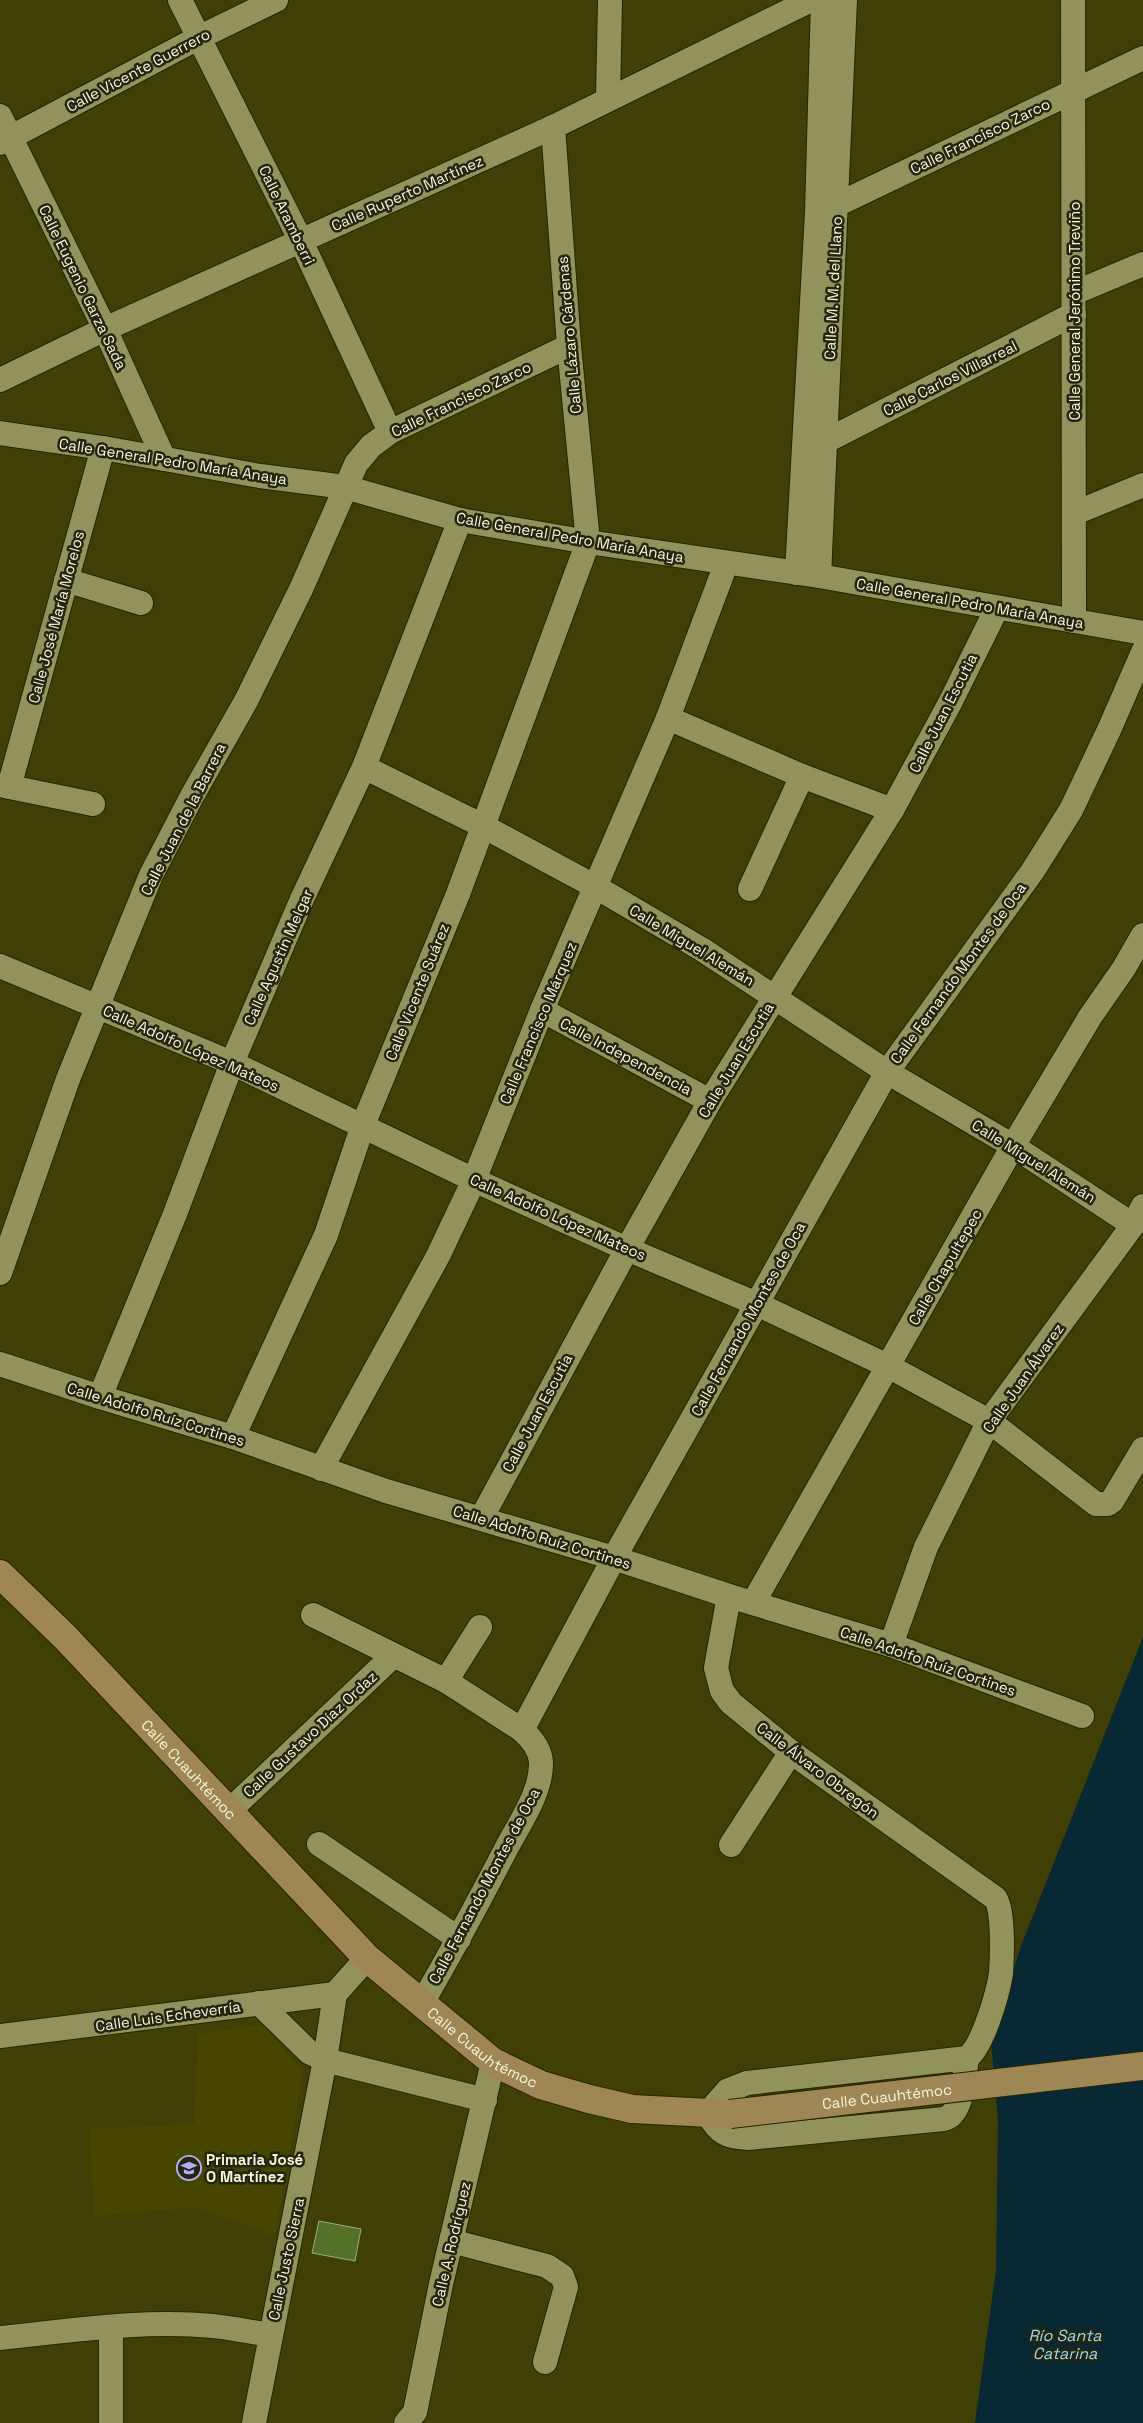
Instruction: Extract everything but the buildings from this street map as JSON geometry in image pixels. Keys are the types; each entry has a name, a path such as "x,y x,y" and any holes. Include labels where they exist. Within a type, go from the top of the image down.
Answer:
{"street":[{"name":"Calle Aramberri","path":"180,0 301,242 390,432"},
{"name":"Calle Vicente Guerrero","path":"3,132 276,0"},
{"path":"608,99 610,0"},
{"name":"Calle Ruperto Martínez","path":"0,380 105,329 553,127 811,0"},
{"name":"Calle M. M. del Llano","path":"808,574 826,441 827,209 823,0"},
{"name":"Calle M. M. del Llano","path":"808,574 827,209 845,0"},
{"name":"Calle General Jerónimo Treviño","path":"1073,0 1074,621"},
{"name":"Calle Francisco Zarco","path":"827,209 1143,58"},
{"name":"Calle Lázaro Cárdenas","path":"553,127 569,346 588,542"},
{"name":"Calle Eugenio Garza Sada","path":"3,132 105,329 164,459"},
{"name":"Calle Carlos Villarreal","path":"826,441 1143,264"},
{"name":"Calle Francisco Zarco","path":"345,487 356,464 371,446 390,432 569,346"},
{"name":"Calle General Pedro María Anaya","path":"0,433 103,448 260,476 345,487 460,520 726,564 808,574 1143,633"},
{"name":"Calle José María Morelos","path":"5,786 103,448"},
{"path":"1075,513 1143,485"},
{"name":"Calle Juan de la Barrera","path":"0,1273 68,1079 151,876 192,796 246,701 302,587 345,487"},
{"name":"Calle Agustín Melgar","path":"100,1397 175,1214 232,1063 302,899 364,767 460,520"},
{"name":"Calle Vicente Suárez","path":"233,1437 326,1234 362,1125 458,894 588,542"},
{"name":"Calle Francisco Márquez","path":"321,1469 438,1256 474,1180 542,1010 668,718 726,564"},
{"path":"66,580 140,602"},
{"name":"Calle Juan Escutia","path":"482,1518 627,1249 710,1101 892,810 950,703 997,608"},
{"name":"Calle Fernando Montes de Oca","path":"422,2003 460,1939 528,1807 538,1781 541,1761 538,1750 533,1739 522,1730 614,1558 887,1072 1032,872 1071,810 1143,652"},
{"path":"668,718 802,776 892,810"},
{"name":"Calle Miguel Alemán","path":"364,767 483,826 596,887 775,996 887,1072 1013,1146 1138,1215"},
{"path":"750,889 802,776"},
{"path":"5,786 93,804"},
{"name":"Calle Chapultepec","path":"753,1603 854,1422 888,1366 1013,1146 1090,1017 1124,968 1143,935"},
{"name":"Calle Adolfo López Mateos","path":"0,966 232,1063 474,1180 627,1249 757,1304 888,1366 990,1421 1096,1504 1108,1504 1112,1501 1143,1449"},
{"name":"Calle Independencia","path":"542,1010 710,1101"},
{"name":"Calle Juan Álvarez","path":"891,1645 926,1547 990,1421 1138,1215"},
{"name":"Calle Adolfo Ruíz Cortines","path":"0,1364 100,1397 233,1437 386,1491 614,1558 729,1596 891,1645 1082,1716"},
{"name":"Calle Cuauhtémoc","path":"0,1574 66,1637 228,1812 367,1958 493,2062 542,2085 589,2100 632,2108 718,2114 1143,2066"},
{"name":"Calle Álvaro Obregón","path":"729,1596 716,1658 718,1680 722,1691 731,1703 791,1752 997,1901 1000,1911 1000,1974 980,2040 967,2058"},
{"name":"Calle Gustavo Díaz Ordaz","path":"313,1615 446,1682 522,1730"},
{"path":"446,1682 480,1627"},
{"name":"Calle Gustavo Díaz Ordaz","path":"228,1812 393,1656"},
{"path":"731,1845 791,1752"},
{"path":"319,1844 460,1939"},
{"path":"335,1994 367,1958"},
{"name":"Calle Luis Echeverría","path":"0,2036 335,1994"},
{"name":"Calle Justo Sierra","path":"254,2423 325,2060 335,1994"},
{"path":"259,2004 309,2052 325,2060 486,2100"},
{"path":"967,2058 956,2109 950,2117 944,2120 748,2138 730,2137 721,2132 718,2114 727,2091 747,2083 967,2058"},
{"name":"Calle A. Rodríguez","path":"406,2423 415,2412 451,2241 486,2100 493,2062"},
{"path":"451,2241 548,2266 562,2276 566,2287 545,2362"},
{"path":"0,2338 111,2327 205,2326 270,2335"},
{"path":"111,2327 111,2423"}],"shaded area":[{"name":"Primaria José O Martínez","path":"262,2024 303,2072 275,2236 194,2207 95,2216 89,2129 194,2124 198,2034"}],"water":[{"name":"Río Santa Catarina","path":"1143,1637 1143,2423 975,2423 996,2270 998,2121 991,2041 1021,1946"}],"place":[{"name":"Primaria José O Martínez","path":"189,2168"}]}
